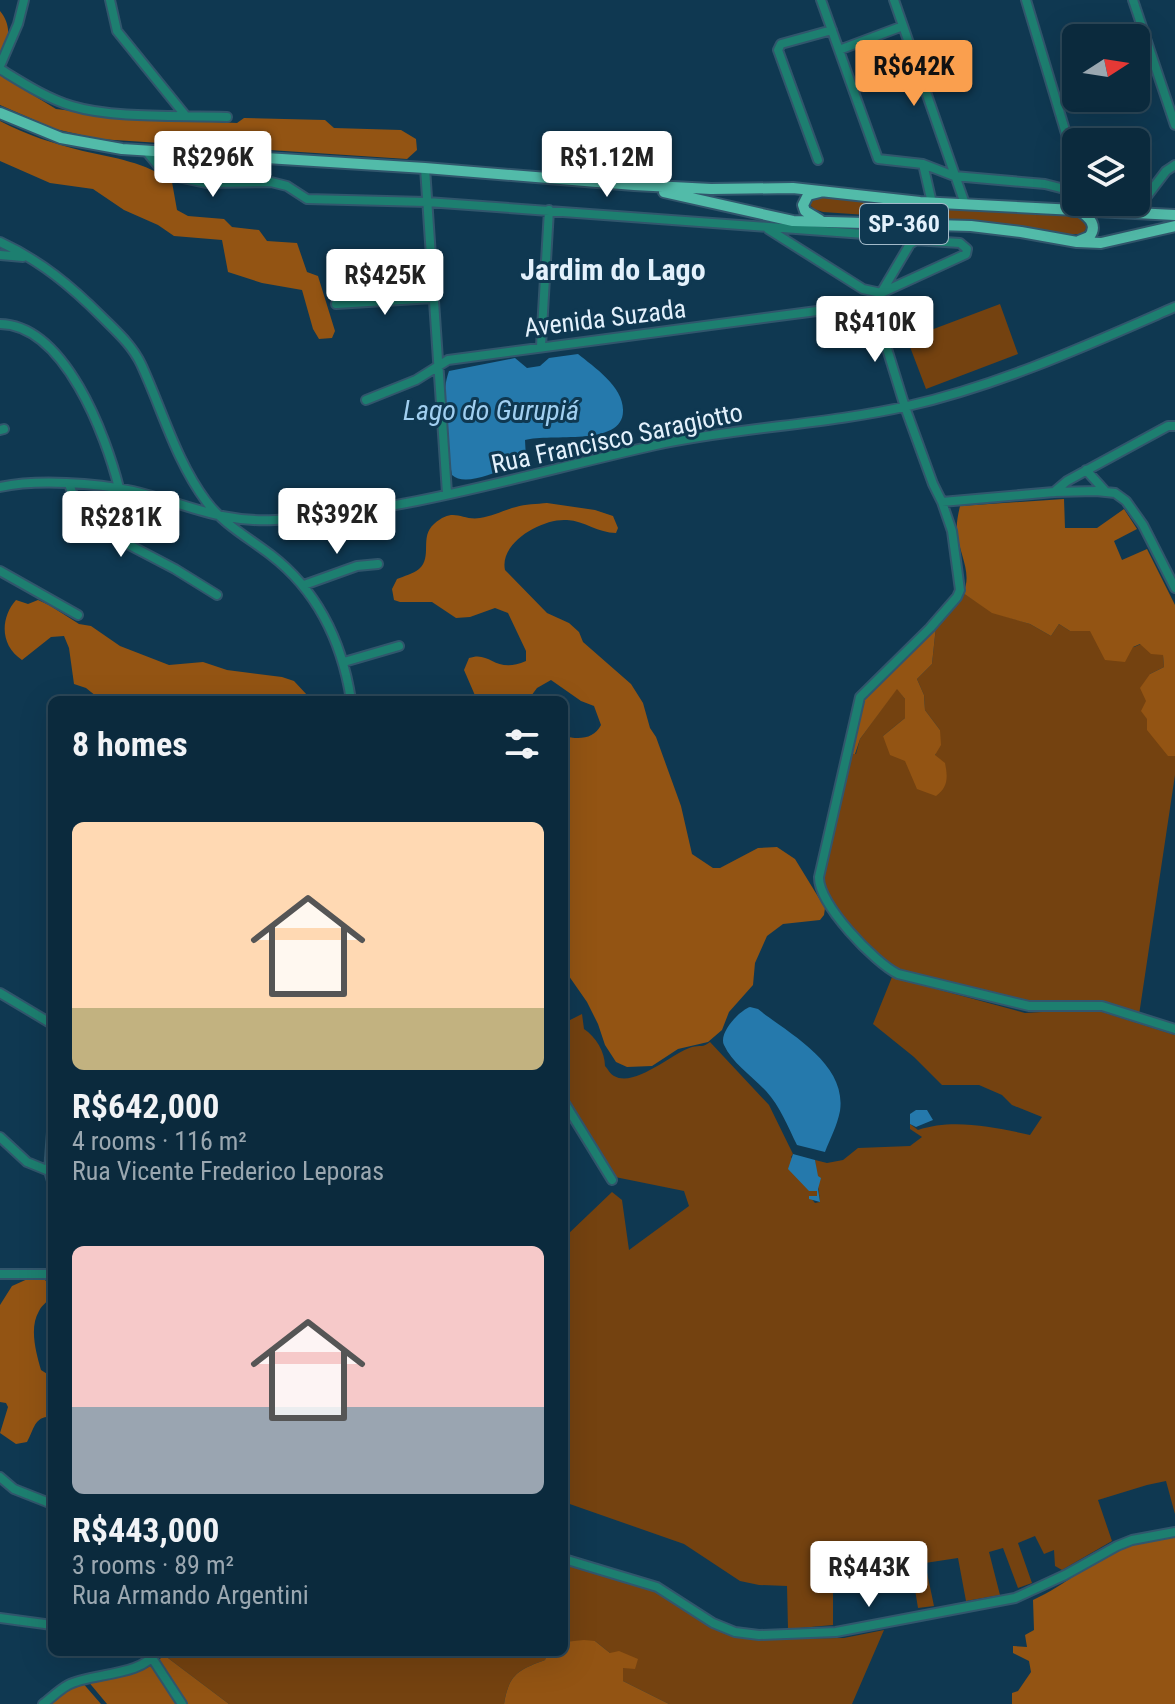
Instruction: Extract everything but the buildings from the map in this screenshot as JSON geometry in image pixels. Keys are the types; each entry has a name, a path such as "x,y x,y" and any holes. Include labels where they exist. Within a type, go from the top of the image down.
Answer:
{"main road":[{"name":"SP-360","path":"0,113 61,138 101,147 634,185 834,190 932,203 1062,209"},
{"name":"SP-360","path":"634,185 702,199 766,217 825,223 942,225 1101,243 1175,226"},
{"path":"825,223 805,211 804,200 811,193 834,190"},
{"name":"SP-360","path":"1150,214 1175,215"},
{"path":"1077,242 1089,237 1094,227 1086,216"}],"street":[{"path":"24,0 0,68 49,97 75,107 107,112 227,117"},
{"path":"110,0 117,31 185,115"},
{"path":"821,0 878,159 923,164 954,176 1045,184 1062,188"},
{"path":"894,0 965,204"},
{"path":"1026,0 1064,128"},
{"path":"1134,0 1175,125"},
{"path":"839,50 903,26"},
{"path":"818,160 778,48 781,44 832,30"},
{"path":"1163,93 1175,90"},
{"path":"146,151 161,169 173,176 206,183 271,182 287,186 307,199 427,202 549,210 960,243 967,249 966,254 881,293 863,289 766,228"},
{"path":"923,164 932,203"},
{"path":"1150,192 1166,171 1175,165"},
{"path":"425,168 447,493"},
{"path":"541,346 549,210"},
{"path":"882,224 910,240"},
{"path":"942,225 910,240 881,293 876,313 905,407 952,531 960,590 930,628 860,697 819,877 821,891 844,924 881,963 898,974 1029,1006 1102,1006 1175,1029"},
{"path":"0,242 32,258 70,285 132,348 185,466 207,503 304,585 326,617 344,662 350,696"},
{"path":"0,255 32,258"},
{"path":"336,304 433,298"},
{"name":"Rua Francisco Saragiotto","path":"220,517 239,521 288,519 392,505 702,435 818,422 905,407 957,394 1038,366 1175,307"},
{"name":"Avenida Suzada","path":"366,400 416,380 448,360 817,311 844,309 876,313"},
{"path":"0,324 17,326 30,333 47,346 74,376 114,467 119,488"},
{"path":"1054,492 1086,470 1168,426 1175,426"},
{"path":"1086,470 1106,492"},
{"path":"0,487 69,484 119,488 220,517"},
{"path":"69,484 76,503 93,526 217,595"},
{"path":"942,502 1054,492 1115,493 1135,511 1175,588"},
{"path":"304,585 357,566 378,564"},
{"path":"0,571 78,615"},
{"path":"344,662 399,646"},
{"path":"0,993 48,1022"},
{"path":"568,1108 612,1180"},
{"path":"0,1137 27,1162 48,1171"},
{"path":"0,1265 4,1274 48,1273"},
{"path":"0,1477 14,1489 48,1502"},
{"path":"568,1560 657,1587 713,1623 735,1632 759,1635 836,1632 1015,1598 1117,1546 1175,1532"},
{"path":"0,1618 48,1624"},
{"path":"43,1704 70,1684 134,1668 152,1656"},
{"path":"155,1656 182,1704"}],"shaded area":[{"path":"0,11 8,33 0,55"},
{"path":"0,75 56,109 139,119 237,123 244,118 325,120 334,128 401,130 416,139 417,150 407,159 99,139 55,129 0,105"},
{"path":"0,121 51,142 129,162 162,175 172,182 177,210 188,216 224,219 232,227 259,230 267,241 297,243 307,272 318,276 335,331 332,338 319,339 302,290 262,283 228,272 222,240 174,236 124,210 93,189 50,183 0,161"},
{"path":"820,195 867,198 913,207 1079,216 1088,225 1083,234 1063,234 1010,225 823,212 810,205 812,198"},
{"path":"1000,304 1018,354 926,389 907,339"},
{"path":"1064,499 1065,528 1097,528 1124,509 1137,529 1114,541 1122,560 1147,549 1175,605 1175,756 1168,756 1147,730 1147,719 1141,711 1146,701 1140,688 1150,674 1164,667 1163,655 1151,654 1140,644 1133,647 1125,662 1105,660 1090,631 1070,631 1059,624 1051,636 1030,624 992,613 963,593 967,578 957,533 960,506"},
{"path":"547,503 595,510 613,516 618,528 616,533 567,520 557,520 535,528 509,550 505,570 547,613 569,623 579,632 583,642 631,684 643,703 681,806 692,854 713,868 720,868 758,848 777,847 795,859 825,908 820,920 783,924 767,936 755,963 753,985 729,1012 722,1030 708,1042 678,1049 652,1066 627,1067 616,1062 605,1045 587,1002 568,975 568,737 586,737 598,730 601,725 594,706 581,701 551,680 537,688 531,696 475,696 464,670 469,658 483,657 507,665 526,661 526,651 508,613 495,608 470,617 456,618 432,602 394,600 392,589 397,579 414,572 423,564 427,535 434,524 447,516 480,518 520,506"},
{"path":"963,593 992,612 1030,624 1051,636 1059,624 1070,631 1091,631 1134,647 1141,644 1163,654 1164,667 1150,674 1175,755 1175,775 1139,1015 1089,1002 1020,1000 900,972 882,959 846,921 826,891 823,877 851,754 856,754 860,739 897,688 905,699 905,718 883,736 935,756 940,730 925,710 924,695 917,679 932,664 936,626"},
{"path":"16,600 28,604 38,600 79,624 91,626 120,646 169,665 203,662 227,670 282,677 294,681 308,696 96,696 74,684 69,648 64,636 51,637 22,660 15,654 6,640 5,632 11,607"},
{"path":"936,626 932,664 917,679 924,695 925,710 940,730 941,745 935,755 945,763 947,778 945,786 936,796 917,789 905,761 890,755 883,736 905,718 905,699 897,689 860,739 855,754 851,754 861,700"},
{"path":"892,977 1025,1013 1093,1009 1175,1035 1175,1514 1166,1481 1147,1485 1098,1500 1112,1541 1062,1570 1055,1566 1054,1550 1044,1554 1035,1536 1018,1543 1032,1583 1018,1588 1003,1548 989,1552 1000,1595 966,1601 958,1558 925,1563 934,1606 918,1608 911,1565 865,1573 833,1583 833,1625 788,1629 787,1586 740,1581 684,1544 568,1503 568,1234 612,1192 622,1200 629,1250 689,1206 684,1191 615,1177 568,1099 568,1021 582,1014 584,1029 599,1045 605,1066 613,1075 623,1078 643,1074 684,1050 710,1042 769,1105 793,1154 791,1157 817,1191 817,1196 809,1196 815,1203 820,1202 815,1160 827,1163 843,1160 858,1148 910,1146 922,1137 910,1129 910,1124 918,1130 959,1124 1030,1135 1042,1117 1012,1105 1002,1095 979,1085 942,1085 914,1057 873,1024"},
{"path":"32,1277 48,1283 48,1300 36,1318 34,1332 41,1370 48,1374 48,1418 39,1420 27,1442 16,1444 0,1433 8,1407 0,1402 0,1305 12,1286"},
{"path":"1175,1535 1175,1704 1012,1704 1012,1693 1018,1691 1031,1672 1029,1661 1013,1653 1013,1646 1027,1647 1025,1635 1034,1630 1033,1600 1126,1546"},
{"path":"568,1563 651,1588 711,1627 733,1636 751,1639 844,1638 884,1630 852,1704 669,1704 623,1681 623,1668 595,1641 568,1642"},
{"path":"595,1641 610,1653 619,1651 638,1659 635,1669 623,1668 623,1681 669,1704 504,1704 516,1674 545,1660 546,1656 568,1656 568,1642"},
{"path":"165,1656 546,1656 545,1660 516,1674 504,1704 229,1704"},
{"path":"165,1656 229,1704 107,1704 87,1680 138,1672"},
{"path":"81,1681 101,1704 47,1704"}],"water":[{"name":"Lago do Gurupiá","path":"578,354 607,378 619,394 623,411 620,422 611,430 599,434 525,440 526,459 478,478 459,479 452,475 444,408 449,371 515,358 527,368 540,366 549,358"},
{"path":"750,1007 758,1009 813,1051 834,1078 840,1094 840,1111 825,1152 797,1145 771,1097 737,1064 724,1045 727,1028"},
{"path":"916,1110 927,1110 933,1120 916,1127 910,1124 910,1114"},
{"path":"793,1154 815,1160 821,1178 818,1189 820,1202 809,1199 809,1196 817,1196 817,1191 809,1191 788,1169"}],"district":[{"name":"Jardim do Lago","path":"613,270"}]}
